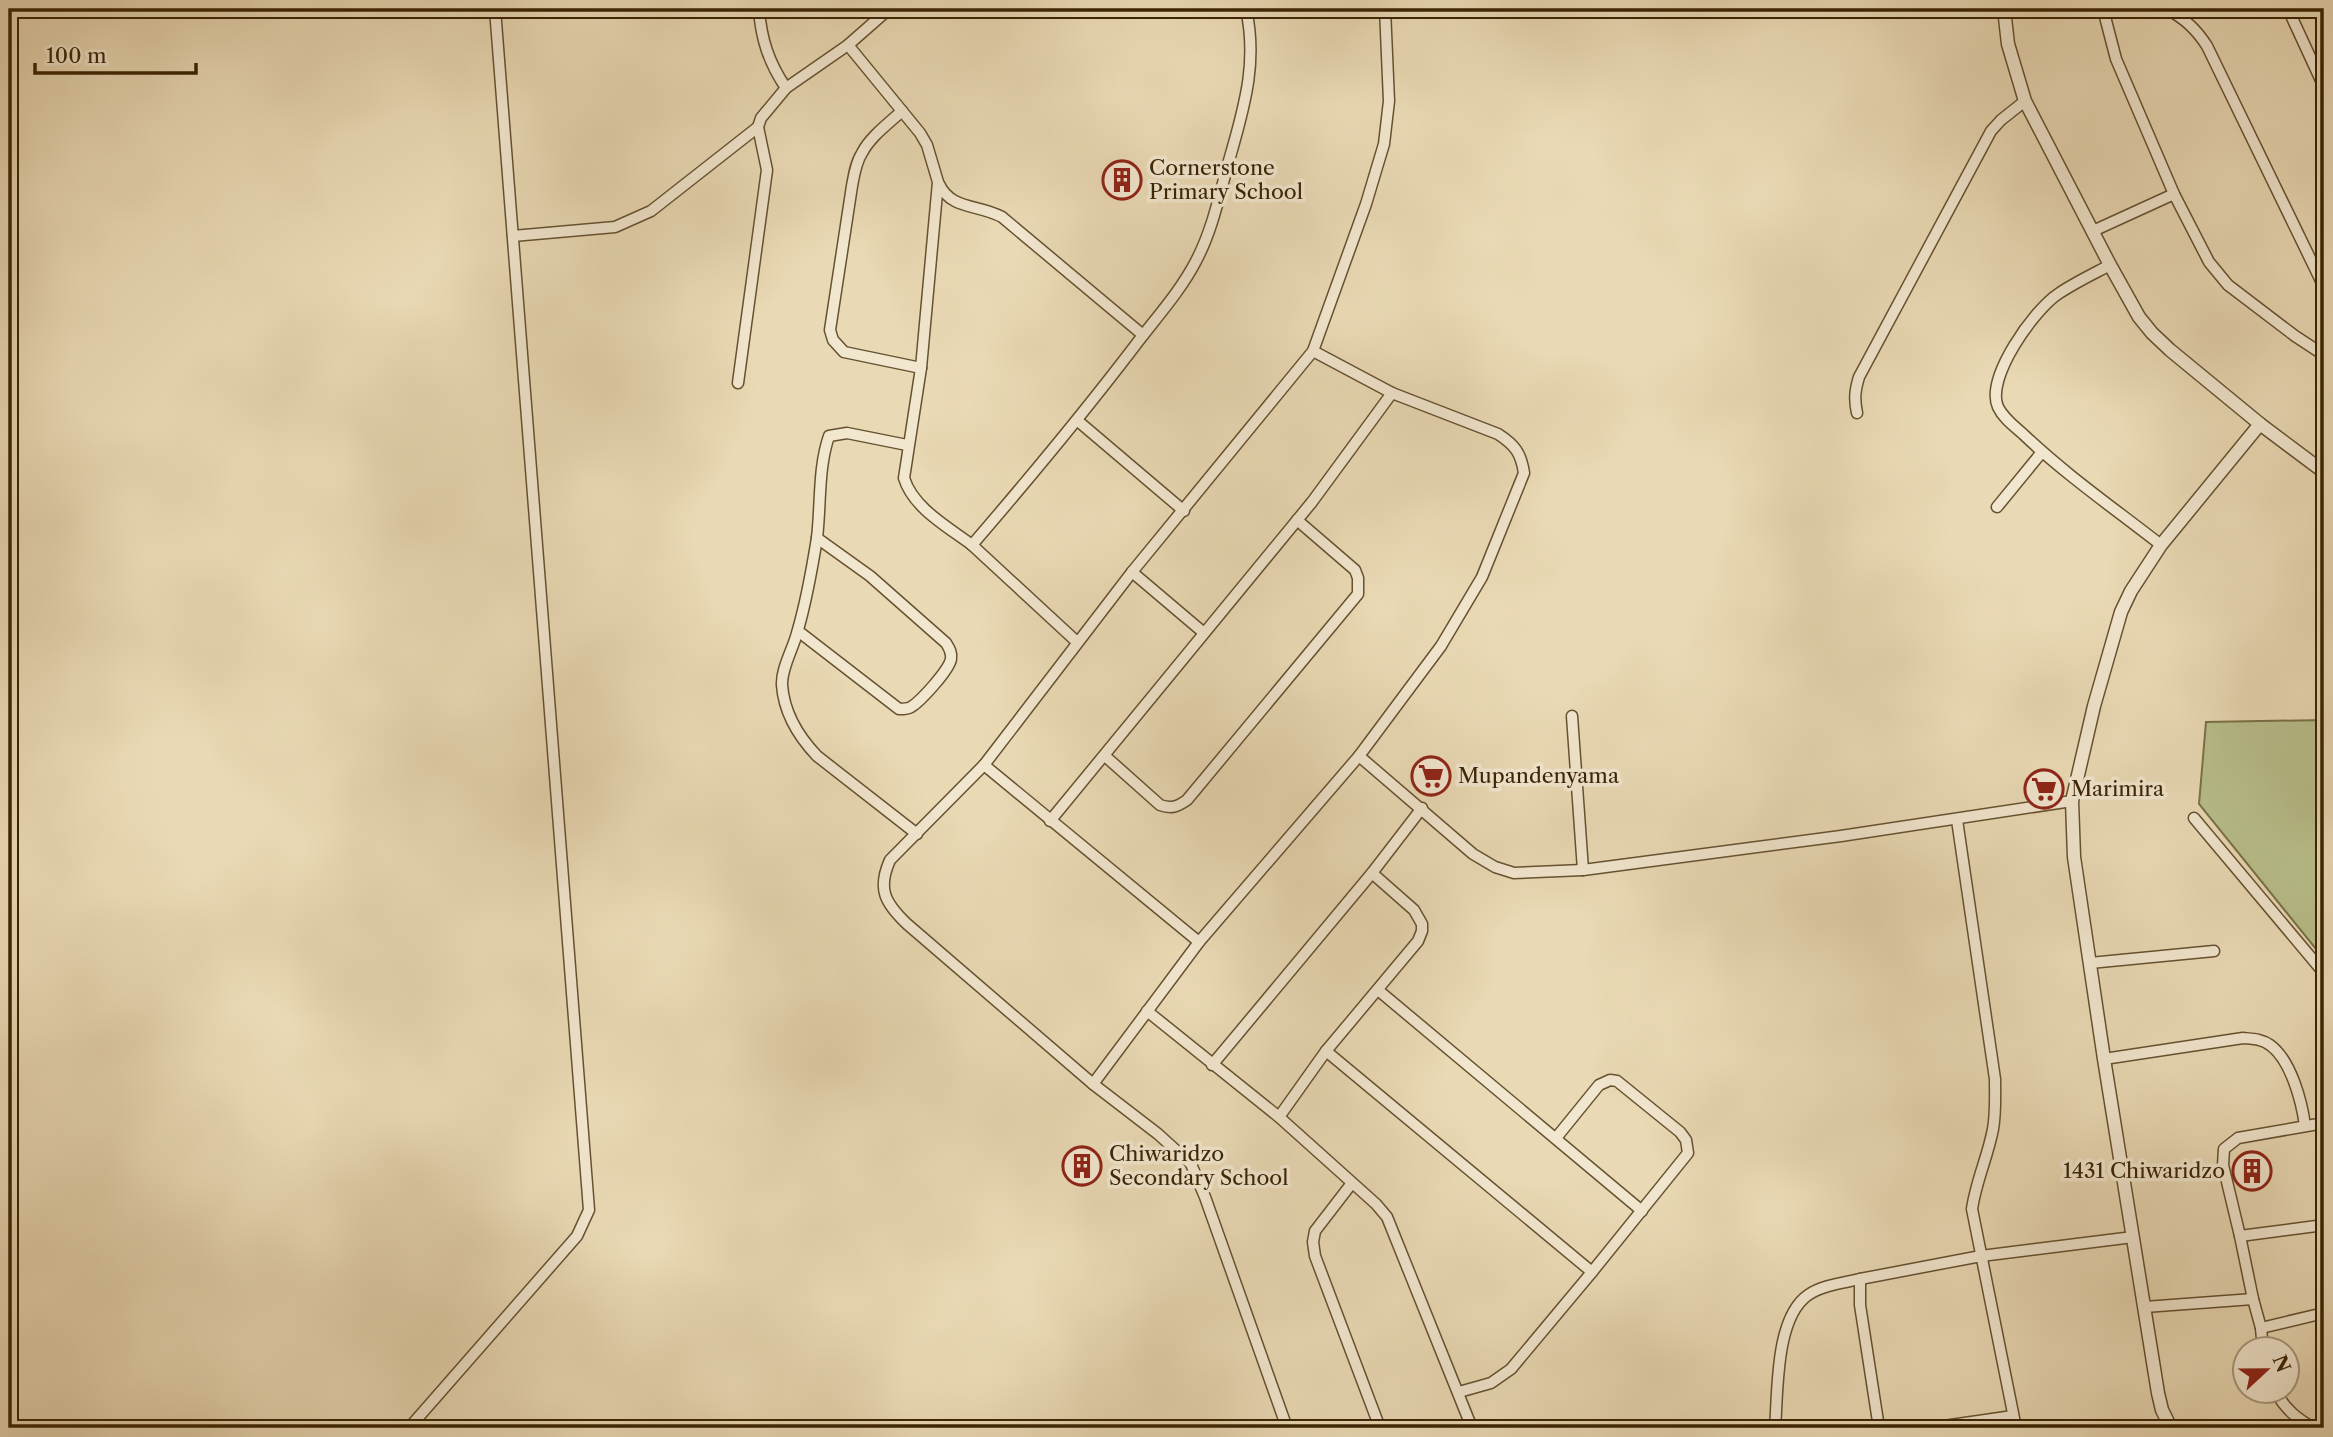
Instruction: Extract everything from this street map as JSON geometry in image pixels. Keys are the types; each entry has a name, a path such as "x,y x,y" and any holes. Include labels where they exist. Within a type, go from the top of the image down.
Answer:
{"street":[{"path":"409,1428 577,1236 589,1210 495,9"},
{"path":"760,9 760,28 765,49 786,88"},
{"path":"738,383 767,170 758,127 761,118 786,88 848,45 889,9"},
{"path":"972,545 1078,421 1177,291 1196,261 1210,228 1244,109 1251,70 1250,27 1246,9"},
{"path":"1287,1428 1191,1164 1158,1134 1093,1084 894,911 883,887 884,873 890,860 984,765 1132,572 1313,351 1366,204 1384,144 1389,101 1385,9"},
{"path":"2004,9 2008,44 2025,102 2109,265 2140,317 2152,333 2260,424 2322,467"},
{"path":"2103,9 2116,60 2174,194 2218,274 2228,285 2324,355"},
{"path":"2167,9 2184,18 2197,30 2207,46 2324,287"},
{"path":"2288,9 2324,87"},
{"path":"848,45 920,133 927,145 942,192 956,203 992,211 1009,222 1143,335"},
{"path":"1857,412 1854,402 1859,377 1951,202 1991,131 2025,102"},
{"path":"902,111 869,143 859,160 852,186 830,330 833,340 844,352 921,368"},
{"path":"513,236 615,227 651,211 758,127"},
{"path":"938,182 921,368 907,445 904,478 906,487 916,501 972,545 1077,642"},
{"path":"2093,231 2174,194"},
{"path":"2109,265 2058,294 2034,316 1997,380 1995,395 2003,415 2042,452 2161,545"},
{"path":"1093,1084 1199,942 1359,756 1441,646 1482,577 1524,472 1521,456 1512,443 1392,393 1313,351"},
{"path":"1050,821 1297,520 1392,393"},
{"path":"1078,421 1184,511"},
{"path":"2171,1428 2162,1410 2158,1393 2104,1059 2074,857 2072,801 2094,706 2121,611 2161,545 2260,424"},
{"path":"907,445 847,433 829,436 824,451 817,538 798,631 782,681 784,699 795,729 817,756 917,834"},
{"path":"1997,507 2042,452"},
{"path":"1105,756 1160,805 1170,808 1180,806 1350,604 1358,594 1355,570 1297,520"},
{"path":"798,631 900,709 909,708 946,671 951,662 951,652 946,643 870,576 817,538"},
{"path":"1132,572 1204,633"},
{"path":"1573,716 1583,870"},
{"path":"1359,756 1473,854 1495,867 1514,873 1583,870 1957,820 2072,801"},
{"path":"984,765 1199,942"},
{"path":"1212,1065 1372,873 1422,808"},
{"path":"2194,818 2324,973"},
{"path":"1957,820 1994,1079 1993,1130 1972,1209 2016,1428"},
{"path":"1279,1118 1326,1051 1418,941 1422,931 1422,923 1414,910 1372,873"},
{"path":"2090,963 2214,951"},
{"path":"1378,990 1642,1211"},
{"path":"1147,1011 1279,1118 1376,1204 1387,1217 1472,1428"},
{"path":"2104,1059 2244,1038 2259,1040 2271,1046 2287,1068 2299,1095 2305,1126"},
{"path":"1326,1051 1592,1272"},
{"path":"1459,1392 1491,1383 1511,1369 1688,1153 1686,1140 1679,1132 1617,1082 1610,1080 1599,1085 1556,1138"},
{"path":"2262,1336 2223,1165 2224,1149 2238,1138 2324,1123"},
{"path":"1352,1183 1315,1230 1312,1242 1380,1428"},
{"path":"2240,1236 2324,1225"},
{"path":"1775,1428 1784,1335 1794,1311 1808,1295 1819,1289 1981,1256 2133,1237"},
{"path":"1860,1279 1860,1305 1879,1428"},
{"path":"2145,1307 2253,1299"},
{"path":"2261,1328 2324,1313"},
{"path":"2285,1406 2289,1412 2314,1428 2324,1424"},
{"path":"1930,1428 2014,1416"}],"green space":[{"path":"2324,720 2324,959 2199,804 2206,722"}],"place":[{"name":"Cornerstone Primary School","path":"1122,180"},
{"name":"Mupandenyama","path":"1431,776"},
{"name":"Marimira","path":"2044,789"},
{"name":"Chiwaridzo Secondary School","path":"1082,1166"},
{"name":"1431 Chiwaridzo","path":"2252,1171"}]}
